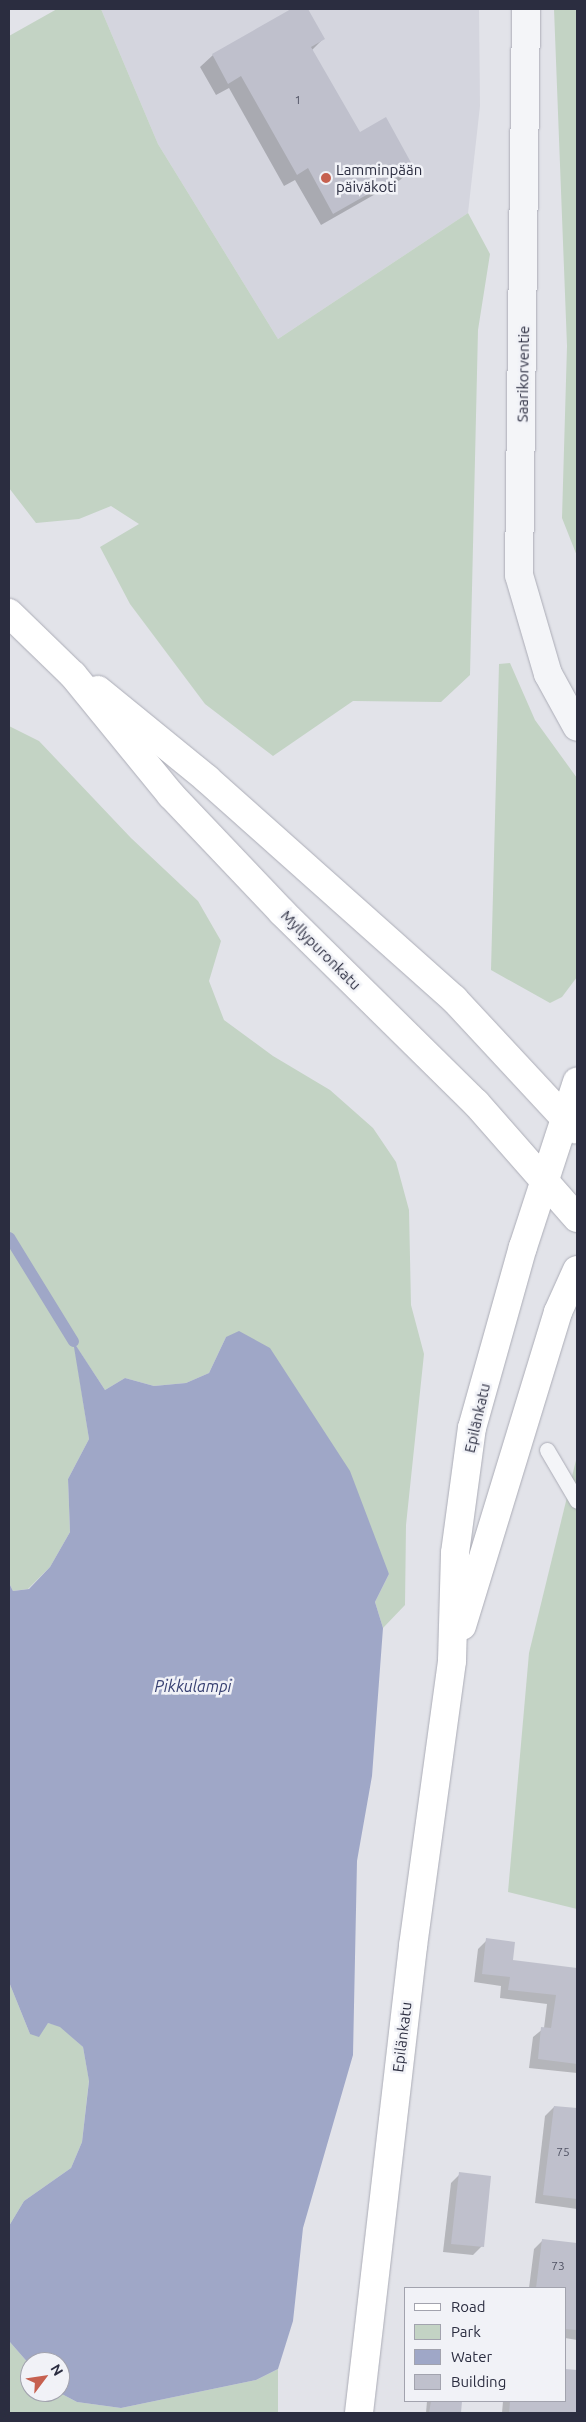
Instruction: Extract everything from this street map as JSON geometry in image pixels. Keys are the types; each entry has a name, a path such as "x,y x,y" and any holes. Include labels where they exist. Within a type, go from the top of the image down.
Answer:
{"street":[{"name":"Saarikorventie","path":"526,9 519,575 548,674 577,727"},
{"name":"Myllypuronkatu","path":"9,613 73,675 172,795 282,912 476,1103 577,1218"},
{"name":"Myllypuronkatu","path":"73,675 109,696 454,999 572,1124"},
{"name":"Epilänkatu","path":"359,2413 413,1946 452,1661 454,1553 472,1428 523,1246 544,1182 572,1124 577,1082"},
{"name":"Epilänkatu","path":"452,1661 558,1312 577,1270"}],"lane":[{"path":"547,1450 577,1501"}],"shaded area":[{"name":"Lamminpään päiväkoti","path":"101,9 479,9 480,106 468,213 278,339 158,144"}],"green space":[{"path":"57,9 101,9 158,144 278,339 468,213 490,254 478,330 470,675 441,702 353,701 273,756 205,704 130,604 100,547 139,524 111,506 79,519 36,523 9,488 9,36"},
{"path":"554,9 577,9 577,556 562,518 567,346"},
{"path":"510,663 535,720 577,778 577,977 562,997 550,1003 491,970 499,664"},
{"path":"9,726 39,741 131,838 198,901 221,941 209,981 224,1020 273,1056 330,1090 373,1128 396,1162 409,1210 411,1305 424,1354 406,1525 405,1605 383,1628 375,1602 389,1574 226,1337 209,1373 186,1383 154,1386 125,1378 105,1390 74,1343 89,1439 68,1479 70,1532 50,1567 28,1589 13,1591 9,1583"},
{"path":"577,1456 577,1909 508,1892 529,1653"},
{"path":"9,1982 30,2034 48,2023 60,2026 83,2047 89,2080 82,2142 71,2168 24,2201 9,2226"},
{"path":"9,2341 20,2354 20,2402 70,2402 70,2398 77,2402 121,2408 256,2380 278,2369 278,2413 9,2413"}],"water":[{"name":"Pikkulampi","path":"239,1331 270,1348 350,1471 389,1574 375,1602 383,1628 372,1776 357,1861 353,2055 303,2228 293,2321 278,2369 256,2380 121,2408 77,2402 70,2398 70,2352 20,2352 20,2354 9,2341 9,2226 24,2201 71,2168 82,2142 89,2081 83,2047 60,2027 48,2023 39,2037 30,2034 9,1982 9,1583 13,1591 29,1589 50,1567 70,1532 68,1479 89,1439 73,1341 105,1390 125,1378 154,1386 186,1383 209,1373 226,1337"}],"building":[{"path":"291,9 308,9 325,39 311,47 360,132 386,117 414,168 333,214 308,168 297,175 241,76 228,84 212,54"},
{"path":"486,1938 515,1942 513,1960 577,1968 577,2064 538,2059 541,2027 551,2028 556,1995 508,1990 510,1977 482,1974"},
{"path":"554,2106 577,2108 577,2199 543,2195"},
{"path":"459,2172 491,2176 484,2247 451,2244"},
{"path":"542,2239 577,2243 577,2330 566,2329 566,2287 536,2287"},
{"path":"566,2369 577,2370 577,2413 509,2413 510,2402 566,2402"},
{"path":"431,2402 462,2402 461,2413 429,2413"}],"waterway":[{"path":"9,1237 73,1341"}],"place":[{"name":"Lamminpään päiväkoti","path":"326,178"}]}
